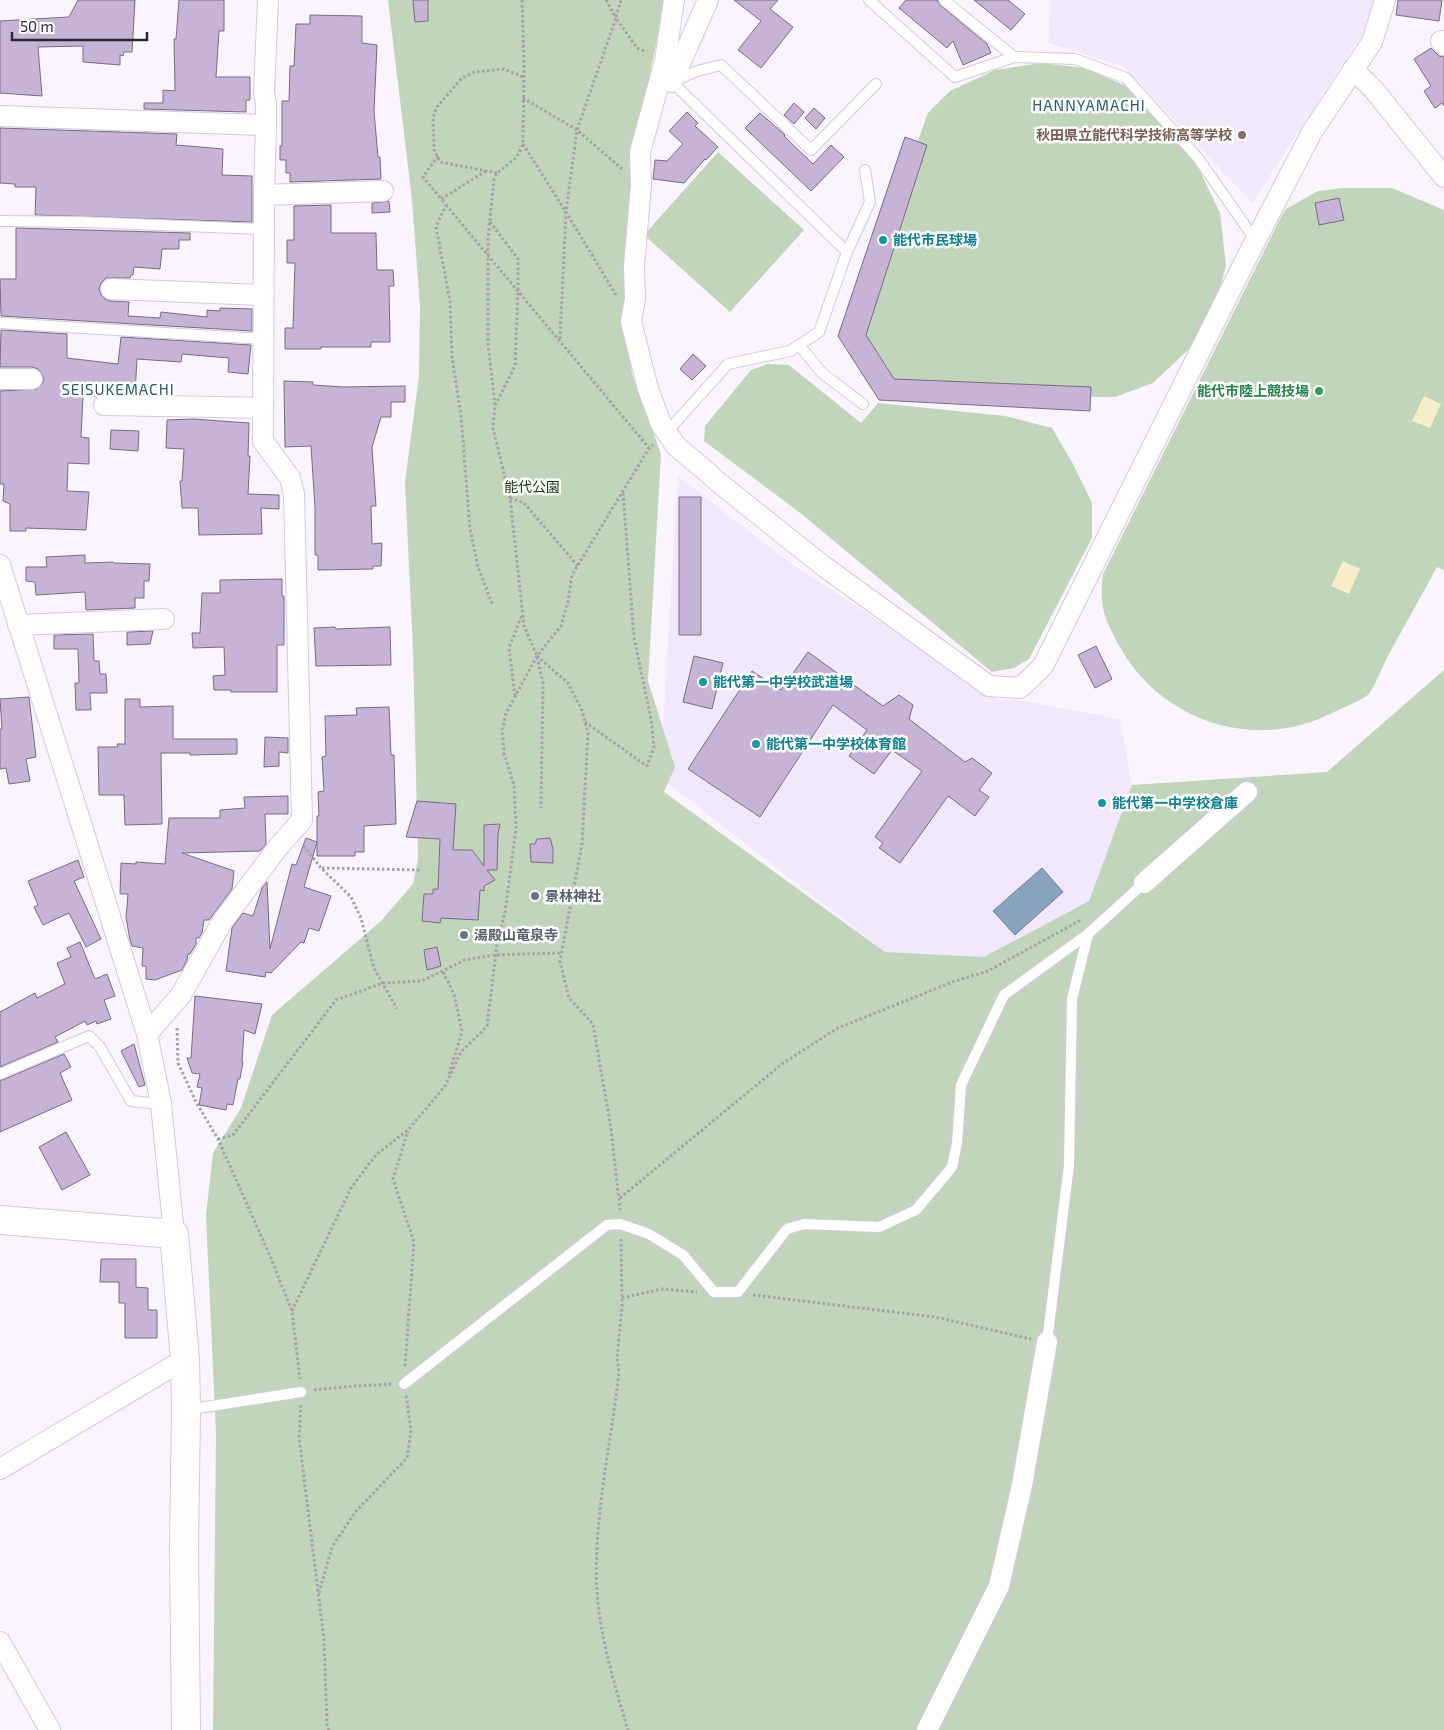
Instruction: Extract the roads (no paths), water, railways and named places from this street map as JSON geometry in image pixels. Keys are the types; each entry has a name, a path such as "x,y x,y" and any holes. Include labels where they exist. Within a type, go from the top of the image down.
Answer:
{"street":[{"path":"146,1034 180,995 222,922 279,846 302,820 294,494 290,478 263,441 266,125 264,92 268,0"},
{"path":"674,0 665,60 640,152 641,185 634,266 635,299 631,322 648,389 661,424 676,446 822,565 989,686 1020,688 1043,666 1312,132 1372,42 1385,0"},
{"path":"672,82 708,0"},
{"path":"665,60 672,82"},
{"path":"1353,69 1374,90 1444,176"},
{"path":"0,116 266,125"},
{"path":"264,195 383,191"},
{"path":"111,289 263,295"},
{"path":"0,379 32,379"},
{"path":"104,405 263,408"},
{"path":"2,577 146,1034 161,1104 185,1359 184,1548 186,1730"},
{"path":"18,625 164,619"},
{"path":"1144,883 1247,792"},
{"path":"0,1220 174,1234"},
{"path":"928,1730 999,1586 1022,1485 1048,1342"},
{"path":"0,1469 185,1359"},
{"path":"0,1642 50,1730"}],"lane":[{"path":"869,0 955,77 1014,57 1075,59 1126,78 1198,158 1256,241"},
{"path":"944,0 1014,57"},
{"path":"847,252 672,82 697,71 722,66 811,150 876,84"},
{"path":"666,433 728,364 790,351 819,332 847,252 870,202 865,170"},
{"path":"0,221 83,222 265,229"},
{"path":"0,323 263,339"},
{"path":"799,345 822,373 862,404"},
{"path":"404,1384 606,1225 620,1224 649,1234 683,1255 714,1292 738,1292 787,1229 804,1224 880,1227 916,1210 952,1168 957,1143 961,1085 1004,995 1088,934 1144,883"},
{"path":"1048,1342 1069,1164 1072,999 1088,934"},
{"path":"0,1074 89,1036 100,1047 131,1101 161,1104"},
{"path":"185,1410 301,1392"}],"water":[{"path":"1042,868 1063,892 1015,935 993,911"}],"place":[{"name":"秋田県立能代科学技術高等学校","path":"1242,135"},
{"name":"能代市民球場","path":"883,240"},
{"name":"能代市陸上競技場","path":"1319,391"},
{"name":"能代第一中学校武道場","path":"703,682"},
{"name":"能代第一中学校体育館","path":"756,744"},
{"name":"能代第一中学校倉庫","path":"1102,803"},
{"name":"景林神社","path":"535,896"},
{"name":"湯殿山竜泉寺","path":"464,935"}],"district":[{"name":"HANNYAMACHI","path":"1089,106"},
{"name":"SEISUKEMACHI","path":"118,390"}],"park label":[{"name":"能代公園","path":"532,487"}]}
